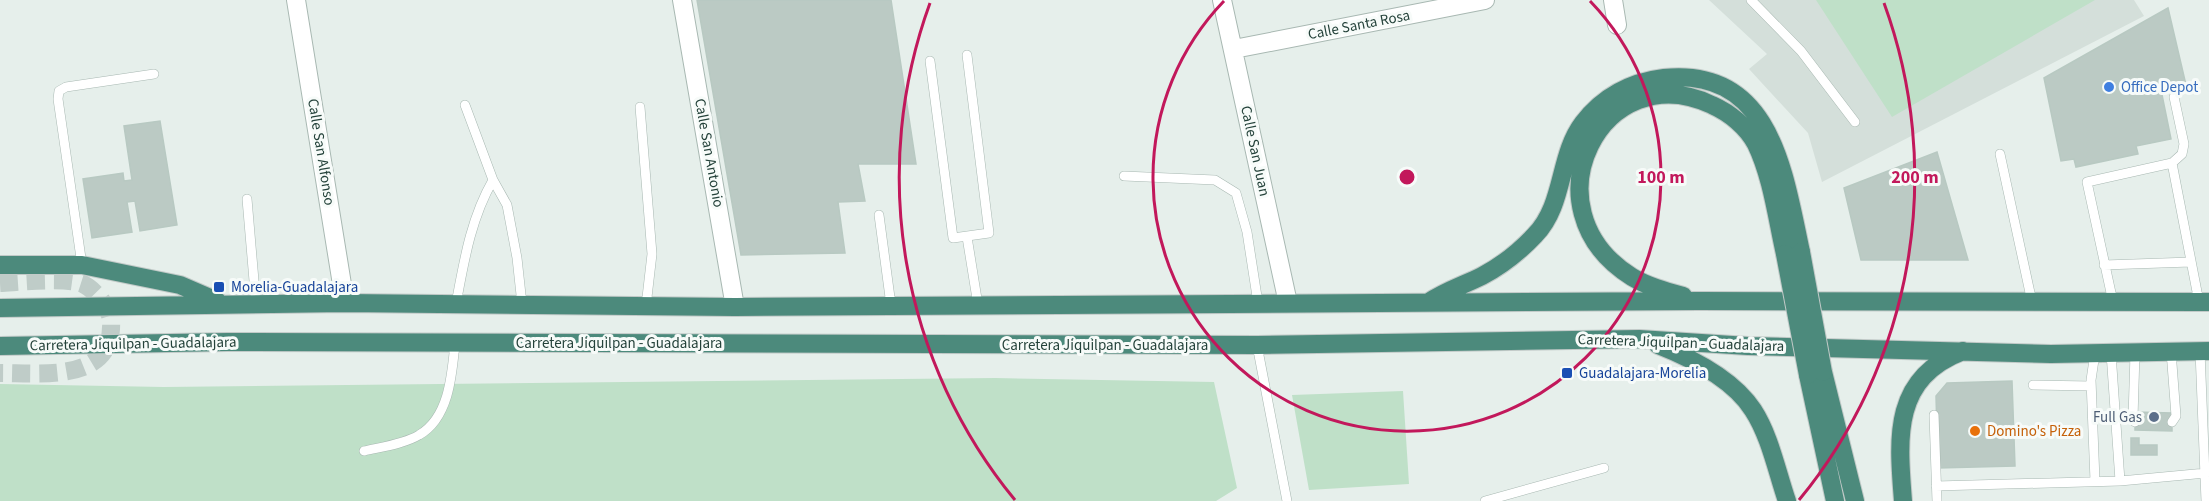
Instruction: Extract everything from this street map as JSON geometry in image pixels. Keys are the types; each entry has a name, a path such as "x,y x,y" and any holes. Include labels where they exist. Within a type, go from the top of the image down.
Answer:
{"highway":[{"path":"1427,303 1482,276 1513,255 1538,233 1556,198 1575,137 1602,102 1627,88 1666,78 1694,79 1721,87 1744,102 1761,122 1780,157 1793,253 1835,501"},
{"path":"1699,301 1644,283 1622,270 1605,254 1585,223 1578,183 1585,154 1602,128 1634,103 1658,95 1682,95 1716,106 1738,122 1756,144 1793,253"},
{"path":"0,265 82,265 180,285 224,304"},
{"path":"0,308 345,303 891,306 1699,301 2204,302"},
{"path":"1639,339 1692,361 1742,395 1754,411 1787,501"},
{"name":"Carretera Jiquilpan - Guadalajara","path":"0,346 455,343 1257,345 1639,339 1748,346 2103,353 2204,351"},
{"path":"1902,501 1899,437 1909,400 1928,371 1947,358 1967,350"},
{"path":"1815,374 1855,501"}],"street":[{"name":"Calle San Alfonso","path":"296,0 345,303"},
{"name":"Calle San Antonio","path":"682,0 735,306"},
{"name":"Calle San Juan","path":"1222,0 1288,303"},
{"name":"Calle Santa Rosa","path":"1234,49 1402,8 1485,0"},
{"path":"1613,0 1617,26"}],"lane":[{"path":"1751,0 1801,51 1855,122"},
{"path":"930,61 953,238 967,237 989,233 967,55"},
{"path":"82,265 58,99 60,91 66,87 154,74"},
{"path":"2113,302 2087,182 2172,163 2182,154 2184,144 2174,97"},
{"path":"465,105 493,180 507,205 517,258 522,304"},
{"path":"639,107 652,254 646,306"},
{"path":"2000,154 2032,302"},
{"path":"2172,163 2191,262 2204,302"},
{"path":"1124,176 1215,180 1236,193 1248,232 1258,303"},
{"path":"456,304 470,235 484,196 493,180"},
{"path":"247,199 256,304"},
{"path":"879,215 891,306"},
{"path":"967,237 978,305"},
{"path":"2104,265 2191,262"},
{"path":"364,451 418,436 439,418 452,372 455,343"},
{"path":"1257,345 1287,501"},
{"path":"2171,351 2176,416 2172,422"},
{"path":"2204,351 2203,434 2207,494"},
{"path":"2095,481 2091,386 2103,353"},
{"path":"2103,353 2120,481"},
{"path":"2135,353 2133,418 2135,422"},
{"path":"2033,385 2091,386"},
{"path":"2203,434 2209,414"},
{"path":"1934,416 1937,501"},
{"path":"1485,501 1604,468"},
{"path":"1936,486 2120,481 2206,473"}],"shaded area":[{"path":"1709,0 2134,0 2144,16 1822,182 1808,133 1749,69 1767,54"}],"green space":[{"path":"1816,0 2095,0 1892,117"},
{"path":"995,378 1214,382 1237,488 1216,501 0,501 0,384 164,387"},
{"path":"1403,391 1409,484 1309,490 1292,395"}],"building":[{"path":"697,0 891,0 916,164 858,164 865,201 838,202 845,253 741,255"},
{"name":"Office Depot","path":"2168,8 2186,85 2161,90 2171,139 2136,146 2138,154 2076,167 2074,159 2061,161 2044,78"},
{"path":"160,121 177,225 140,231 135,201 127,202 132,232 92,238 83,179 123,173 124,181 132,180 124,126"},
{"path":"1937,152 1968,260 1861,260 1844,188"},
{"name":"Domino's Pizza","path":"2012,381 2015,466 1938,468 1936,396 1947,383"},
{"name":"Full Gas","path":"2135,412 2172,413 2172,431 2135,430"},
{"path":"2131,438 2139,438 2139,445 2157,445 2157,455 2131,455"}],"tunnel":[{"path":"0,283 55,280 83,284 101,299 111,320 109,340 101,355 89,364 55,373 0,373"}],"place":[{"name":"Office Depot","path":"2109,87"},
{"name":"Morelia-Guadalajara","path":"219,287"},
{"name":"Guadalajara-Morelia","path":"1567,373"},
{"name":"Full Gas","path":"2154,417"},
{"name":"Domino's Pizza","path":"1975,431"}]}
